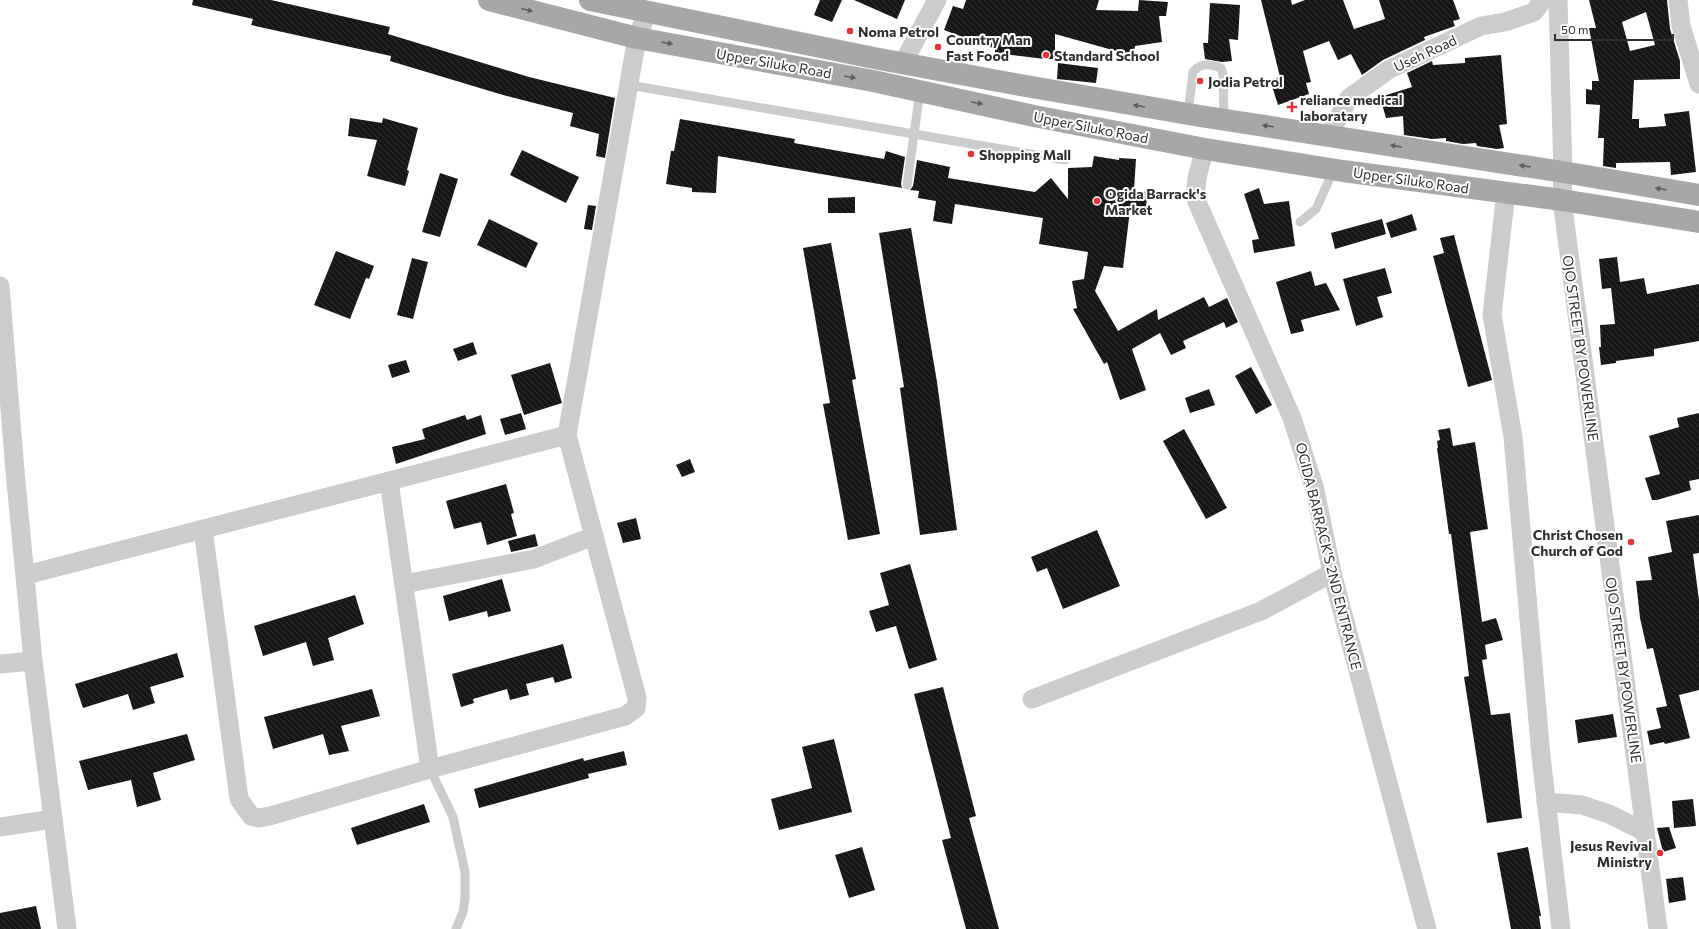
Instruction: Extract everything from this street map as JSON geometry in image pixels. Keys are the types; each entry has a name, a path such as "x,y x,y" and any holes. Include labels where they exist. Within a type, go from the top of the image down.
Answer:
{"main road":[{"name":"Upper Siluko Road","path":"489,0 637,38 920,91 1042,118 1205,149 1334,169 1562,200 1699,222"},
{"name":"Upper Siluko Road","path":"590,0 647,13 903,63 1188,114 1563,172 1699,195"}],"street":[{"path":"903,63 938,0"},
{"name":"Useh Road","path":"1329,135 1349,98 1388,70 1482,26 1505,22 1534,12 1543,0"},
{"name":"OJO STREET BY POWERLINE","path":"1558,0 1563,172 1562,200 1658,929"},
{"path":"1678,0 1681,26 1699,84"},
{"path":"203,529 239,799 251,816 259,818 270,816 430,769 625,716 636,708 637,698 567,435 637,38 647,13"},
{"name":"OGIDA BARRACK'S 2ND ENTRANCE","path":"1205,149 1196,181 1195,192 1197,202 1292,418 1315,490 1332,573 1427,929"},
{"path":"1506,192 1492,315 1513,437 1546,802 1561,929"},
{"path":"0,286 7,472 26,575 33,660 66,929"},
{"path":"26,575 567,435"},
{"path":"389,481 430,769"},
{"path":"404,584 534,559 594,536"},
{"path":"1032,699 1261,611 1332,573"},
{"path":"0,664 33,660"},
{"path":"1546,802 1582,805 1609,814 1645,832"},
{"path":"0,826 53,819"}],"lane":[{"path":"1188,114 1193,72 1198,66 1203,64 1215,66 1221,68 1223,74 1224,120"},
{"path":"629,85 1065,160"},
{"path":"907,185 920,91"},
{"path":"1300,222 1316,209 1334,169"},
{"path":"430,769 453,816 465,872 465,900 463,912 456,929"}],"building":[{"path":"193,0 271,0 390,27 388,34 529,77 615,98 605,158 596,156 599,134 570,126 573,113 503,95 390,61 391,56 251,25 253,19 192,5"},
{"path":"820,0 842,0 832,22 814,15"},
{"path":"854,0 905,0 897,19"},
{"path":"966,0 1099,0 1096,10 1138,11 1139,0 1168,2 1166,16 1159,16 1162,42 1135,46 1134,56 1055,34 1055,59 1045,59 995,53 995,49 944,30 953,6 963,9"},
{"path":"1261,0 1291,0 1292,5 1305,0 1343,0 1354,29 1385,19 1379,0 1453,0 1460,19 1453,21 1455,26 1424,37 1425,40 1383,60 1362,75 1351,54 1338,60 1329,41 1303,51 1311,82 1306,83 1309,94 1278,105 1270,80 1280,77"},
{"path":"1589,0 1667,0 1670,29 1680,61 1680,79 1634,80 1632,119 1639,119 1639,128 1666,126 1664,114 1689,111 1696,172 1671,175 1670,162 1616,163 1616,168 1603,166 1604,138 1598,138 1600,105 1586,104 1586,89 1592,90 1592,81 1599,81 1589,28 1596,28","holes":["1646,12 1655,45 1630,51 1622,22"]},
{"path":"1210,3 1240,5 1238,40 1229,39 1232,61 1222,62 1205,59 1203,43 1208,43"},
{"path":"1501,55 1507,124 1499,125 1504,148 1497,149 1477,146 1476,143 1463,144 1446,141 1446,138 1432,139 1404,135 1403,116 1386,118 1380,97 1412,87 1407,73 1432,61 1433,65 1465,63 1465,58"},
{"path":"1058,63 1098,68 1096,83 1057,79"},
{"path":"350,118 382,123 383,118 418,128 407,170 409,171 405,186 367,176 377,140 348,136"},
{"path":"680,119 795,139 794,143 884,159 886,151 905,157 901,184 902,188 718,156 716,193 692,192 692,188 666,184 671,151 674,151"},
{"path":"522,150 579,177 566,203 510,175"},
{"path":"1094,156 1119,160 1119,158 1136,159 1134,190 1148,193 1145,212 1130,210 1123,268 1104,266 1095,291 1118,331 1157,309 1158,320 1204,297 1209,307 1227,298 1238,322 1226,328 1224,322 1183,341 1186,348 1171,355 1160,333 1132,349 1146,390 1120,400 1107,362 1104,364 1073,309 1077,308 1072,281 1084,279 1088,252 1039,244 1043,218 955,204 952,224 933,221 936,201 918,198 919,191 910,190 913,186 917,160 950,167 948,178 1035,192 1051,178 1068,199 1068,168 1092,167"},
{"path":"440,173 458,179 440,237 422,232"},
{"path":"1259,188 1264,204 1289,201 1295,246 1254,253 1252,240 1259,239 1244,194"},
{"path":"855,197 855,213 828,213 828,198"},
{"path":"588,205 596,206 592,230 584,229"},
{"path":"1412,214 1417,230 1391,238 1386,223"},
{"path":"489,219 538,243 526,268 477,245"},
{"path":"1382,219 1386,234 1335,249 1331,233"},
{"path":"911,228 937,382 957,530 920,535 900,388 904,387 879,233"},
{"path":"1454,235 1492,380 1468,387 1433,256 1444,253 1440,238"},
{"path":"831,243 856,379 852,380 880,534 848,540 823,404 830,403 803,248"},
{"path":"336,251 374,266 369,279 366,278 350,319 314,305"},
{"path":"1617,257 1620,282 1644,278 1647,294 1699,284 1699,341 1654,349 1654,356 1616,361 1616,363 1601,365 1599,347 1601,347 1600,325 1615,324 1611,288 1602,289 1599,259"},
{"path":"412,258 428,262 413,319 397,315"},
{"path":"1385,268 1392,293 1377,297 1383,317 1356,326 1343,279"},
{"path":"1311,271 1315,286 1326,283 1340,310 1301,320 1304,331 1291,334 1276,282"},
{"path":"473,342 477,354 458,361 453,349"},
{"path":"406,360 410,372 392,378 388,365"},
{"path":"550,363 562,403 524,415 511,375"},
{"path":"1251,367 1272,405 1256,414 1235,376"},
{"path":"1209,389 1215,405 1190,413 1185,398"},
{"path":"521,413 526,429 505,435 500,419"},
{"path":"1699,413 1699,479 1689,481 1691,490 1657,500 1652,500 1645,478 1660,474 1649,436 1679,427 1677,418"},
{"path":"465,415 467,420 481,415 486,434 396,464 392,447 425,439 422,429"},
{"path":"1450,428 1453,446 1475,442 1488,529 1470,532 1482,622 1496,618 1503,640 1485,645 1487,659 1482,660 1491,715 1510,713 1522,818 1487,823 1464,677 1469,676 1451,534 1449,534 1437,448 1437,441 1440,440 1438,430"},
{"path":"1184,429 1227,508 1206,519 1163,441"},
{"path":"690,459 695,472 682,477 676,465"},
{"path":"506,484 514,513 511,514 517,536 487,545 481,522 454,529 446,501"},
{"path":"1699,515 1699,553 1693,554 1699,600 1699,690 1679,695 1690,738 1665,744 1664,742 1650,745 1647,731 1661,728 1656,708 1667,706 1653,648 1647,649 1640,618 1636,581 1652,580 1648,557 1672,552 1666,521"},
{"path":"636,518 641,539 623,543 617,523"},
{"path":"1097,530 1120,586 1063,609 1047,568 1037,572 1031,557"},
{"path":"535,534 538,546 511,552 508,541"},
{"path":"910,564 937,660 909,669 896,626 876,632 869,611 889,605 880,573"},
{"path":"502,579 511,611 488,617 487,611 449,621 443,596"},
{"path":"355,595 364,624 328,638 334,660 313,666 306,642 263,656 254,626"},
{"path":"563,644 572,678 555,683 553,677 526,684 529,695 510,700 507,689 473,699 474,703 461,707 452,674"},
{"path":"177,653 184,677 150,687 155,703 133,710 128,694 83,708 75,684"},
{"path":"943,687 976,816 969,818 999,929 966,929 942,840 951,838 914,694"},
{"path":"372,689 380,716 341,726 349,751 329,755 323,734 273,749 264,717"},
{"path":"1613,714 1617,737 1578,743 1575,720"},
{"path":"187,734 195,760 153,773 161,800 137,807 131,780 88,790 79,761"},
{"path":"834,739 852,812 779,830 771,799 812,788 802,747"},
{"path":"624,751 627,765 588,774 589,778 479,808 474,789 583,758 584,761"},
{"path":"1693,799 1696,826 1674,828 1672,801"},
{"path":"424,804 430,822 357,845 351,828"},
{"path":"1669,827 1676,848 1663,852 1657,828"},
{"path":"862,847 875,890 849,898 835,855"},
{"path":"1528,847 1541,916 1539,916 1541,929 1511,929 1497,853"},
{"path":"1683,877 1686,900 1669,903 1666,879"},
{"path":"36,906 41,929 0,929 0,913"}],"place":[{"name":"Noma Petrol","path":"850,31"},
{"name":"Country Man Fast Food","path":"938,47"},
{"name":"Standard School","path":"1046,55"},
{"name":"Jodia Petrol","path":"1200,81"},
{"name":"reliance medical laboratary","path":"1292,107"},
{"name":"Shopping Mall","path":"971,154"},
{"name":"Ogida Barrack's Market","path":"1097,201"},
{"name":"Christ Chosen Church of God","path":"1631,542"},
{"name":"Jesus Revival Ministry","path":"1660,853"}]}
